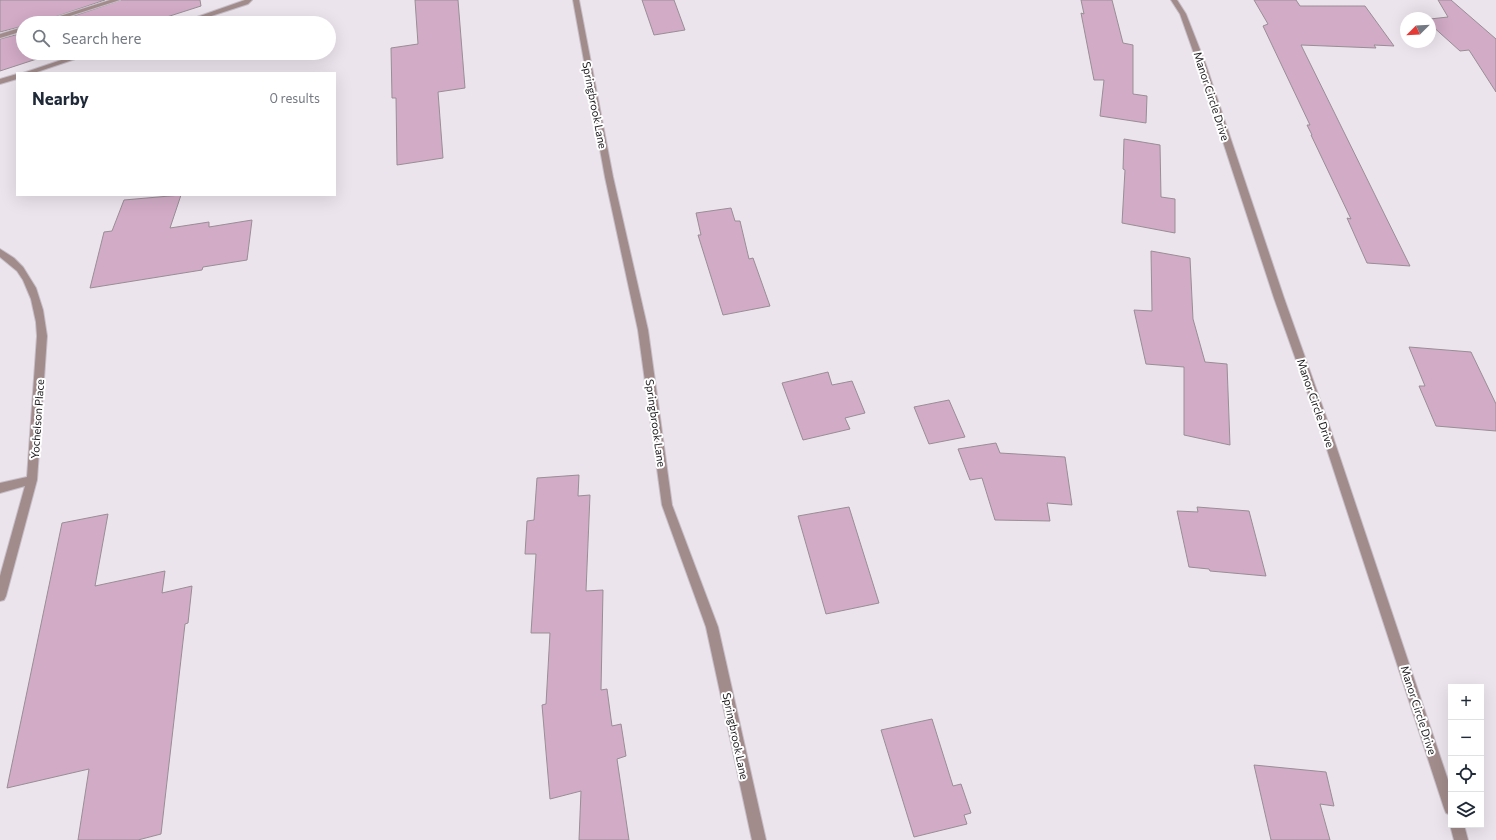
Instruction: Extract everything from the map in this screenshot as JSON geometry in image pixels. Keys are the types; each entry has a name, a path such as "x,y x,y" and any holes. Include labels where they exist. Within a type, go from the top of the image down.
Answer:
{"street":[{"path":"65,16 117,0"},
{"path":"205,16 246,3 249,0"},
{"name":"Springbrook Lane","path":"576,0 609,177 643,330 667,506 712,627 759,840"},
{"name":"Manor Circle Drive","path":"1174,0 1183,14 1202,65 1277,291 1324,425 1448,799"},
{"path":"0,36 16,31"},
{"path":"30,72 67,60"},
{"path":"0,82 16,76"},
{"name":"Yochelson Place","path":"0,252 11,259 26,276 36,294 42,336 32,480 0,596"},
{"path":"0,488 32,480"},
{"path":"1458,828 1462,840"}],"building":[{"path":"0,0 105,0 58,16 16,16 16,28 0,32"},
{"path":"121,0 200,0 201,6 170,16 74,16"},
{"path":"415,0 458,0 465,88 438,92 443,158 397,165 396,98 392,98 391,48 418,44"},
{"path":"642,0 674,0 685,30 654,35"},
{"path":"1081,0 1112,0 1123,43 1133,45 1133,94 1147,96 1146,123 1100,116 1104,80 1094,80 1081,13 1084,14"},
{"path":"1254,0 1296,0 1300,6 1365,6 1394,46 1374,45 1376,48 1301,45 1410,266 1367,263 1347,218 1351,219 1307,125 1310,125 1263,26 1268,24"},
{"path":"1438,0 1451,0 1496,39 1496,92 1469,50 1460,51 1436,29 1436,18 1448,17"},
{"path":"16,35 16,60 34,60 0,71 0,39"},
{"path":"1124,139 1160,145 1161,197 1175,199 1175,233 1122,223 1125,170 1123,169"},
{"path":"181,196 170,228 209,222 209,227 252,220 247,260 203,267 202,270 90,288 104,232 112,231 124,200"},
{"path":"731,208 735,221 740,221 749,259 753,258 770,306 723,315 698,235 701,235 696,213"},
{"path":"1151,251 1190,258 1193,319 1205,362 1227,364 1230,445 1184,435 1184,367 1146,364 1134,310 1152,311"},
{"path":"1409,347 1471,352 1496,404 1496,431 1436,426 1419,386 1425,386"},
{"path":"828,372 832,385 852,381 865,413 845,418 850,429 803,440 782,383"},
{"path":"949,400 965,437 929,444 914,407"},
{"path":"996,443 1000,453 1065,457 1072,505 1047,503 1050,521 995,520 982,478 970,480 958,449"},
{"path":"579,475 578,496 590,495 586,591 603,590 601,690 607,689 612,726 621,724 626,756 617,759 629,840 579,840 581,791 550,799 542,705 546,704 550,633 531,633 536,554 525,554 527,521 534,520 537,478"},
{"path":"849,507 879,603 826,614 798,516"},
{"path":"1197,507 1249,511 1266,576 1210,571 1209,569 1189,567 1177,511 1198,512"},
{"path":"108,514 95,586 165,571 162,593 192,586 188,623 185,624 161,834 138,840 78,840 89,769 7,788 62,523"},
{"path":"932,719 953,786 961,784 971,813 964,815 967,824 914,837 881,730"},
{"path":"1254,765 1326,772 1334,806 1320,804 1330,840 1271,840"}]}
